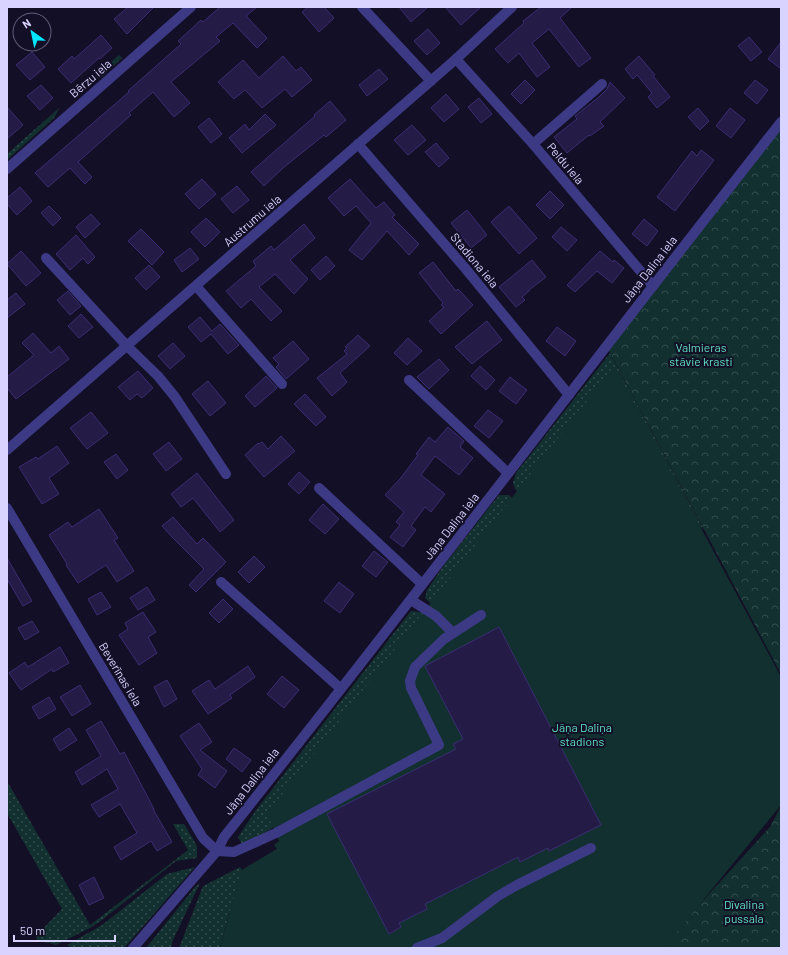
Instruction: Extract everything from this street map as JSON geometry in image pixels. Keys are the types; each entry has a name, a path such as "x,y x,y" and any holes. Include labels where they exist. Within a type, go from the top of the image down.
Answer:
{"street":[{"name":"Bērzu iela","path":"7,169 191,7"},
{"path":"362,7 431,81"},
{"name":"Austrumu iela","path":"7,450 431,81 512,7"},
{"name":"Peldu iela","path":"456,59 533,144 652,286"},
{"path":"533,144 602,84"},
{"name":"Jāņa Daliņa iela","path":"137,946 217,851 224,837 340,688 411,600 652,286 781,122"},
{"name":"Stadiona iela","path":"358,144 465,268 569,395"},
{"path":"46,258 127,346 158,376 175,397 226,474"},
{"path":"196,286 282,384"},
{"path":"409,380 508,473"},
{"path":"319,488 422,584"},
{"name":"Beverīnas iela","path":"7,508 203,838 217,851"},
{"path":"221,582 340,688"},
{"path":"411,600 436,616 453,632"},
{"path":"217,851 234,852 276,833 439,745 411,688 410,681 415,667 444,639 481,615"},
{"path":"417,948 442,938 498,896 517,885 591,848"}],"green space":[{"path":"119,55 122,58 102,77 78,91"},
{"path":"60,107 54,118 7,160 7,154"},
{"name":"Valmieras stāvie krasti","path":"781,122 781,674 607,347"},
{"path":"610,353 704,530 677,506 532,509 515,489 513,483 516,473"},
{"name":"Jāņa Daliņa stadions","path":"614,366 781,677 781,805 664,948 220,948 241,871 277,849 274,845 279,841 267,814"},
{"path":"499,495 509,495 518,503 433,605 425,598 427,590 444,565"},
{"path":"411,611 421,612 431,618 275,826 262,835 242,844 238,837 256,810"},
{"path":"7,781 90,925 188,850 173,824 184,824 197,846 197,858 176,861 90,928 56,945 37,940 36,936 62,909 7,813"},
{"name":"Dīvaliņa pussala","path":"781,806 781,948 660,948 770,827"},
{"path":"277,849 229,914 220,948 179,948 203,886 240,867 242,870"},
{"path":"195,867 124,948 73,948 67,945 102,925 167,874"},
{"path":"200,883 173,940 171,948 146,948 195,887"}],"building":[{"path":"128,7 154,7 127,34 114,19"},
{"path":"220,7 257,7 246,16 267,38 257,48 233,23 216,37 220,41 171,82 190,103 174,117 153,92 129,113 131,115 78,162 92,177 85,184 70,168 48,187 35,173 129,92 128,91 181,44 178,41 201,20 203,22"},
{"path":"308,7 324,7 334,18 319,32 302,12"},
{"path":"399,7 428,7 411,22"},
{"path":"445,7 481,7 461,25"},
{"path":"541,7 572,7 560,18 591,58 579,67 549,29 532,43 550,67 537,77 519,53 508,63 495,49 524,23 523,21"},
{"path":"428,29 440,43 427,55 414,41"},
{"path":"101,35 112,48 71,83 58,69 72,56 74,59"},
{"path":"749,37 762,52 751,61 738,46"},
{"path":"781,42 781,69 768,59"},
{"path":"32,52 45,67 30,80 16,65"},
{"path":"283,56 296,71 301,67 312,80 292,97 285,89 262,108 245,90 234,99 218,82 243,60 259,78"},
{"path":"639,56 655,75 653,76 670,97 657,108 648,97 652,93 637,75 633,79 625,69"},
{"path":"379,69 388,79 367,96 359,85"},
{"path":"525,80 535,90 521,104 511,94"},
{"path":"755,80 768,90 757,104 744,93"},
{"path":"610,82 625,98 600,122 604,126 590,136 589,135 567,153 554,137 577,119 575,116 599,97 607,89"},
{"path":"41,85 53,98 40,110 27,96"},
{"path":"446,94 459,109 444,122 431,108"},
{"path":"479,98 492,114 481,123 468,107"},
{"path":"330,101 346,120 326,137 324,135 283,168 264,186 251,172"},
{"path":"7,107 23,125 7,139"},
{"path":"698,108 709,121 700,130 688,117"},
{"path":"730,108 745,120 731,138 716,126"},
{"path":"265,114 276,125 242,153 229,138 245,124 249,130"},
{"path":"209,118 222,134 211,143 198,127"},
{"path":"412,125 426,140 408,155 394,140"},
{"path":"436,143 449,158 439,167 425,152"},
{"path":"701,150 714,160 675,211 657,197 692,151 697,156"},
{"path":"202,179 216,194 199,209 185,194"},
{"path":"350,179 376,208 384,202 395,215 392,217 419,244 409,255 387,231 362,260 349,250 371,223 356,206 344,216 328,198"},
{"path":"237,186 249,200 233,213 221,199"},
{"path":"20,187 32,201 17,215 7,204 7,198"},
{"path":"550,191 564,205 550,219 536,205"},
{"path":"49,206 61,218 53,226 41,213"},
{"path":"509,206 537,238 519,254 491,222"},
{"path":"467,210 487,235 471,248 451,223"},
{"path":"91,214 100,224 85,238 76,227"},
{"path":"206,218 220,232 205,247 191,232"},
{"path":"644,219 658,231 647,246 632,234"},
{"path":"304,224 315,238 290,260 308,279 294,294 275,274 259,287 282,311 271,321 251,299 241,308 226,291 256,266 253,261 271,246 274,250"},
{"path":"561,227 577,240 567,251 552,237"},
{"path":"141,229 164,252 152,265 128,241"},
{"path":"76,235 95,257 88,264 83,258 70,270 56,254"},
{"path":"190,248 199,259 182,272 174,260"},
{"path":"21,251 41,273 26,286 7,264"},
{"path":"600,251 613,262 614,260 624,268 612,283 597,271 575,292 567,285"},
{"path":"326,256 335,266 320,280 311,270"},
{"path":"532,260 546,277 522,297 525,300 516,307 499,287"},
{"path":"433,262 456,291 458,289 473,305 441,334 429,321 444,307 441,305 443,303 419,273"},
{"path":"149,265 160,277 146,290 135,278"},
{"path":"68,291 81,306 70,315 57,300"},
{"path":"16,293 25,304 7,318 7,300"},
{"path":"81,314 93,327 79,338 68,326"},
{"path":"200,317 212,331 220,324 239,345 228,354 211,334 201,342 188,327"},
{"path":"487,321 502,340 472,364 455,347"},
{"path":"557,327 576,341 565,356 546,341"},
{"path":"33,333 51,353 59,346 69,359 16,399 7,388 7,377 34,355 22,343"},
{"path":"358,335 370,346 340,373 347,382 332,396 317,378 347,354 344,351 347,348 345,347"},
{"path":"408,338 422,351 407,365 394,353"},
{"path":"293,341 309,359 286,379 276,367 279,364 273,358"},
{"path":"173,343 185,356 170,369 158,356"},
{"path":"439,359 449,370 429,389 417,377"},
{"path":"480,366 495,380 486,390 471,376"},
{"path":"138,371 153,388 142,398 137,394 130,400 118,387"},
{"path":"266,376 277,388 255,407 245,396"},
{"path":"510,377 527,390 516,404 499,391"},
{"path":"208,381 226,403 210,416 192,394"},
{"path":"305,394 326,417 316,426 294,404"},
{"path":"488,410 503,421 489,438 474,426"},
{"path":"91,412 108,433 87,449 70,428"},
{"path":"448,427 464,441 460,447 473,458 459,475 435,456 421,475 445,494 431,512 425,507 411,526 416,530 403,547 390,537 400,525 396,522 404,512 385,495 400,479 429,437 435,442"},
{"path":"281,436 295,451 264,477 245,455 258,443 259,444 262,442 268,449"},
{"path":"169,442 182,459 166,471 153,454"},
{"path":"57,446 69,463 49,478 59,494 42,504 19,467 36,457 38,459"},
{"path":"116,454 128,470 117,479 104,462"},
{"path":"299,472 310,482 299,494 288,484"},
{"path":"197,473 234,520 220,532 193,498 181,507 171,494"},
{"path":"323,504 339,519 325,534 309,520"},
{"path":"99,509 118,538 114,540 134,571 117,582 106,565 78,583 49,535 68,522 72,527"},
{"path":"173,517 197,544 203,538 226,562 196,592 189,585 204,569 162,526"},
{"path":"374,551 388,562 376,577 362,566"},
{"path":"254,556 265,567 249,583 238,572"},
{"path":"7,558 32,601 23,606 7,579"},
{"path":"339,582 354,594 340,613 324,601"},
{"path":"147,587 155,600 138,610 130,598"},
{"path":"101,592 111,607 97,615 88,599"},
{"path":"223,599 233,609 219,623 209,613"},
{"path":"143,612 156,632 148,637 157,653 139,665 119,635 128,629 125,623"},
{"path":"32,621 39,632 25,640 18,628"},
{"path":"499,627 601,825 549,851 548,848 520,862 518,857 425,904 427,909 399,923 401,927 389,934 327,814 456,749 453,744 463,739 425,666"},
{"path":"60,647 69,663 53,672 52,669 21,690 9,673 25,662 28,667"},
{"path":"248,666 255,677 230,695 232,698 208,714 192,691 209,680 215,689"},
{"path":"282,676 299,690 284,708 267,694"},
{"path":"167,680 177,699 164,707 154,687"},
{"path":"80,685 91,704 72,716 60,697"},
{"path":"49,697 56,709 39,719 32,707"},
{"path":"101,721 120,754 124,752 153,809 172,842 157,851 151,841 121,860 114,847 137,833 120,804 99,817 91,805 118,789 107,769 82,785 75,772 101,756 86,730"},
{"path":"199,723 212,742 200,750 227,771 215,788 198,775 202,769 180,736"},
{"path":"69,728 77,740 60,751 53,739"},
{"path":"234,748 251,760 242,772 226,759"},
{"path":"94,877 104,898 89,905 79,885"}]}
